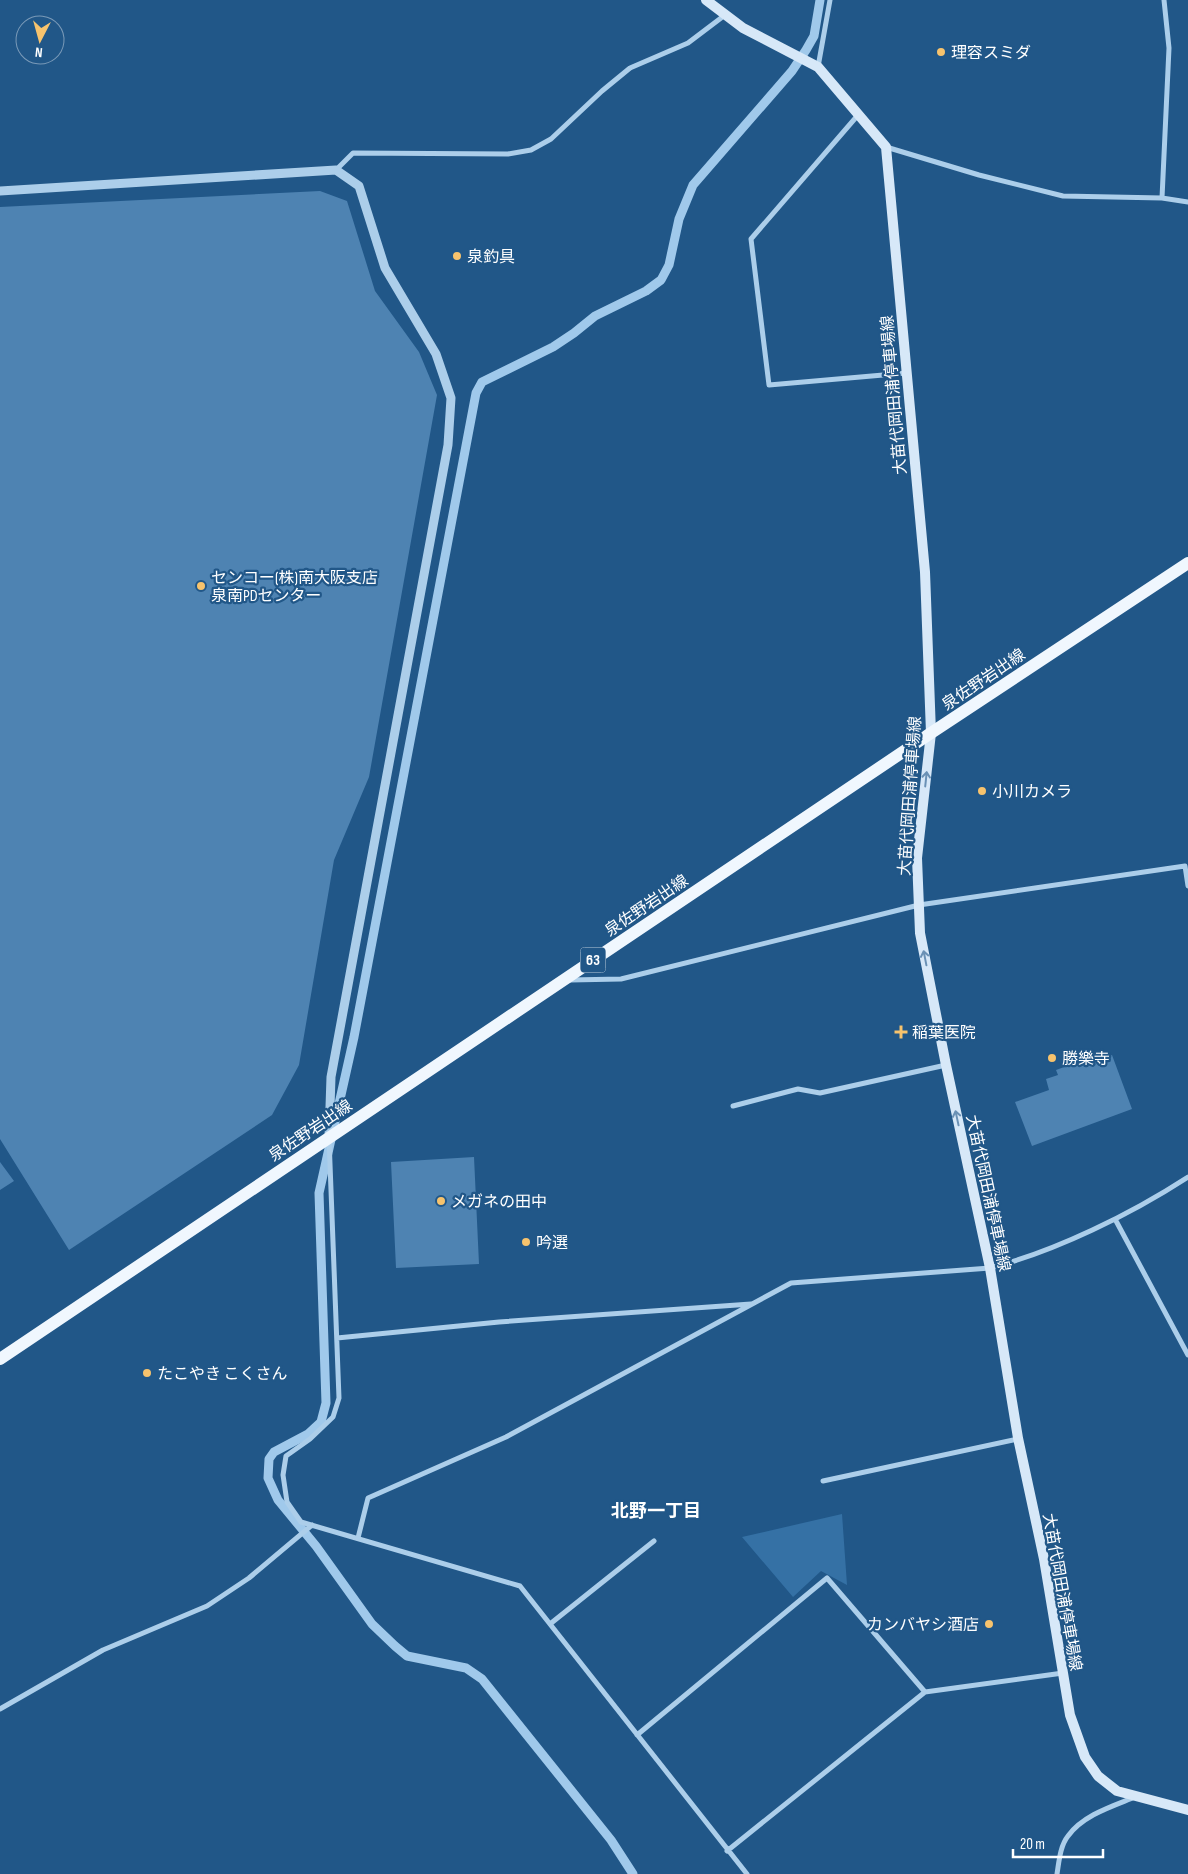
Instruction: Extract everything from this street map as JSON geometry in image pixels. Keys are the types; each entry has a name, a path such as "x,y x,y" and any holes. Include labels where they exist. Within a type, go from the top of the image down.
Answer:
{"main road":[{"path":"706,0 743,28 818,67 886,147"},
{"name":"大苗代岡田浦停車場線","path":"886,147 925,572 931,733 917,858 920,933 946,1065 990,1268 1018,1438 1044,1559 1070,1715 1085,1757 1098,1776 1117,1791 1188,1810"},
{"name":"泉佐野岩出線","path":"0,1359 931,733 1188,563"}],"street":[{"path":"818,67 830,0"},
{"path":"1162,198 1169,48 1164,0"},
{"path":"336,170 353,153 508,154 531,150 551,139 602,91 630,68 688,43 725,15"},
{"path":"858,116 751,239 769,385 906,373"},
{"path":"886,147 979,175 1063,196 1162,198 1188,202"},
{"path":"0,191 336,170 359,186 384,268 436,354 451,398 448,445 331,1077 329,1137 339,1398 333,1418 310,1439 286,1456 283,1475 287,1502 301,1522 520,1586 747,1874"},
{"path":"564,980 620,980 919,905 1185,866 1188,886"},
{"path":"733,1106 798,1088 820,1093 946,1065"},
{"path":"358,1538 368,1498 506,1437 791,1283 990,1268 1022,1260 1115,1219 1188,1177"},
{"path":"1115,1219 1188,1355"},
{"path":"337,1338 499,1322 754,1304"},
{"path":"823,1481 1018,1438"},
{"path":"0,1709 103,1650 207,1606 249,1578 312,1525"},
{"path":"550,1624 654,1541"},
{"path":"637,1735 827,1578 925,1692"},
{"path":"727,1851 925,1692 1063,1673"},
{"path":"1057,1874 1061,1853 1067,1837 1079,1824 1102,1811 1136,1797"}],"shaded area":[{"path":"842,1514 847,1585 821,1571 793,1597 742,1537"}],"building":[{"name":"センコー(株)南大阪支店 泉南PDセンター","path":"320,191 347,201 375,291 419,352 437,395 369,777 334,860 299,1065 272,1115 69,1250 0,1139 0,207"},
{"path":"1112,1055 1132,1109 1032,1146 1015,1102 1049,1090 1046,1079 1058,1075 1056,1070 1089,1058 1090,1063"},
{"path":"474,1157 479,1264 396,1268 391,1162"},
{"path":"0,1162 14,1181 0,1190"}],"waterway":[{"path":"633,1874 611,1840 482,1679 466,1668 407,1656 372,1624 316,1546 278,1500 268,1478 269,1459 274,1452 308,1434 321,1422 326,1403 319,1193 354,1037 476,393 482,382 553,347 595,316 646,291 661,280 669,265 679,219 693,185 792,71 814,36 820,0"}],"place":[{"name":"理容スミダ","path":"941,52"},
{"name":"泉釣具","path":"457,256"},
{"name":"センコー(株)南大阪支店 泉南PDセンター","path":"201,586"},
{"name":"小川カメラ","path":"982,791"},
{"name":"稲葉医院","path":"901,1032"},
{"name":"勝樂寺","path":"1052,1058"},
{"name":"メガネの田中","path":"441,1201"},
{"name":"吟選","path":"526,1242"},
{"name":"たこやき こくさん","path":"147,1373"},
{"name":"カンバヤシ酒店","path":"989,1624"}],"district":[{"name":"北野一丁目","path":"656,1511"}]}
